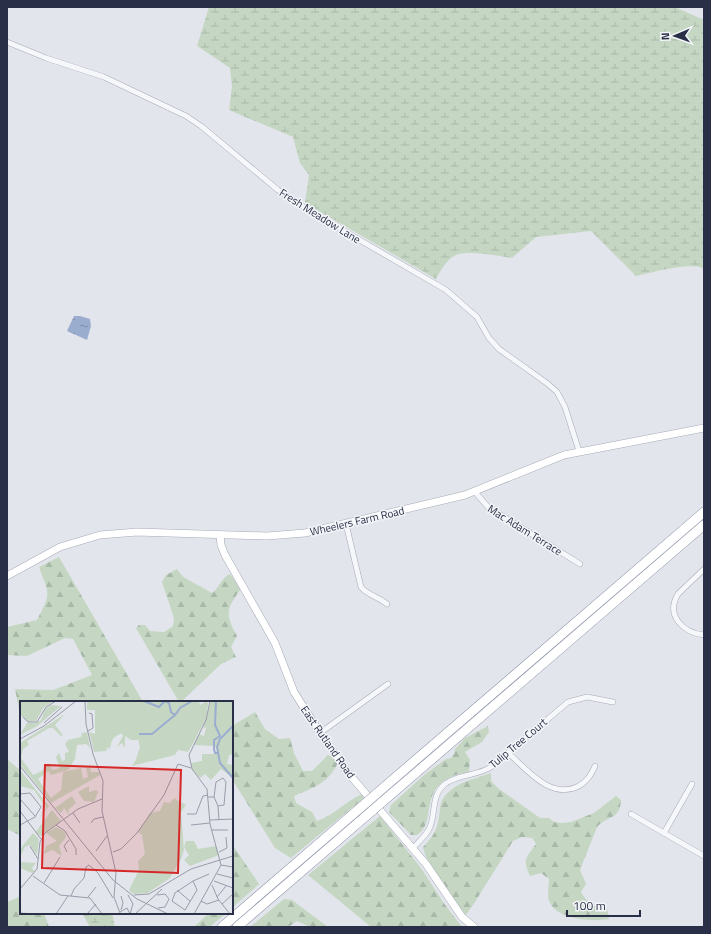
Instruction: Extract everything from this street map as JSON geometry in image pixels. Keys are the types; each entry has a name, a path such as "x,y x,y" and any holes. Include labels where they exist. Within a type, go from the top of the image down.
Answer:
{"highway":[{"path":"222,927 704,512"},
{"path":"237,927 704,525"}],"main road":[{"name":"Wheelers Farm Road","path":"7,576 60,547 100,535 137,532 289,535 346,524 475,492 544,461 579,451 704,428"},
{"name":"East Rutland Road","path":"220,534 221,545 230,566 274,643 294,692 320,733 353,779 413,848 460,913 474,927"}],"street":[{"name":"Fresh Meadow Lane","path":"7,42 46,58 98,75 181,113 201,126 278,190 308,210 446,290 477,317 489,338 499,349 548,384 556,392 565,408 579,451"},
{"name":"Mac Adam Terrace","path":"475,492 488,507 580,564"},
{"path":"346,524 361,587 366,592 377,596 387,604"},
{"path":"704,569 678,594 675,599 674,610 681,626 691,633 704,635"},
{"path":"320,733 388,684"},
{"name":"Tulip Tree Court","path":"413,848 431,826 435,800 442,788 452,780 485,770 508,753 568,702 587,697 613,702"},
{"path":"508,753 540,781 556,789 568,790 580,785 590,777 595,766"},
{"path":"664,833 692,784"},
{"path":"630,814 704,856"}],"green space":[{"path":"209,7 675,7 704,20 704,269 691,266 681,267 636,276 591,231 536,237 512,258 475,253 456,255 447,262 436,279 305,203 309,175 300,163 293,137 229,110 232,86 230,68 197,46"},
{"path":"59,557 142,701 20,701 20,715 15,689 53,690 92,675 73,639 65,638 27,656 7,655 7,627 37,620 45,604 47,589 39,567"},
{"path":"177,569 183,577 212,593 230,574 241,589 232,602 229,612 230,622 237,636 231,647 236,657 221,664 182,701 178,701 136,628 139,625 145,625 150,631 164,632 173,626 174,618 162,582 166,575"},
{"path":"255,712 265,729 279,739 290,738 294,753 303,771 312,771 328,755 332,756 338,763 329,776 320,784 294,796 296,803 312,812 317,821 362,794 365,797 291,858 275,848 233,781 233,725"},
{"path":"488,726 489,732 482,742 465,752 470,760 469,772 453,776 441,783 431,798 426,823 423,830 417,835 411,835 389,812 391,805 424,775 446,759 451,758 455,749 465,738"},
{"path":"7,759 20,770 20,838 19,835 7,829"},
{"path":"491,773 491,781 499,789 540,818 549,818 554,822 571,822 594,813 616,796 621,800 616,814 597,827 580,870 586,884 581,892 583,896 592,904 607,908 609,919 585,920 567,916 553,907 548,899 549,879 541,873 530,876 526,866 526,859 536,844 532,838 522,837 513,841 466,915 434,872 423,847 435,832 441,803 446,794 460,784"},
{"path":"380,816 421,868 443,902 462,927 371,927 308,875"},
{"path":"233,845 259,884 233,907"},
{"path":"20,896 20,914 44,914 49,927 7,927 7,902"},
{"path":"284,899 292,900 328,927 310,927 297,921 288,927 250,927"},
{"path":"83,914 112,914 115,927 90,927"},
{"path":"208,914 225,914 210,927 194,927"}],"water":[{"path":"74,316 90,319 91,326 87,340 67,331"}]}
